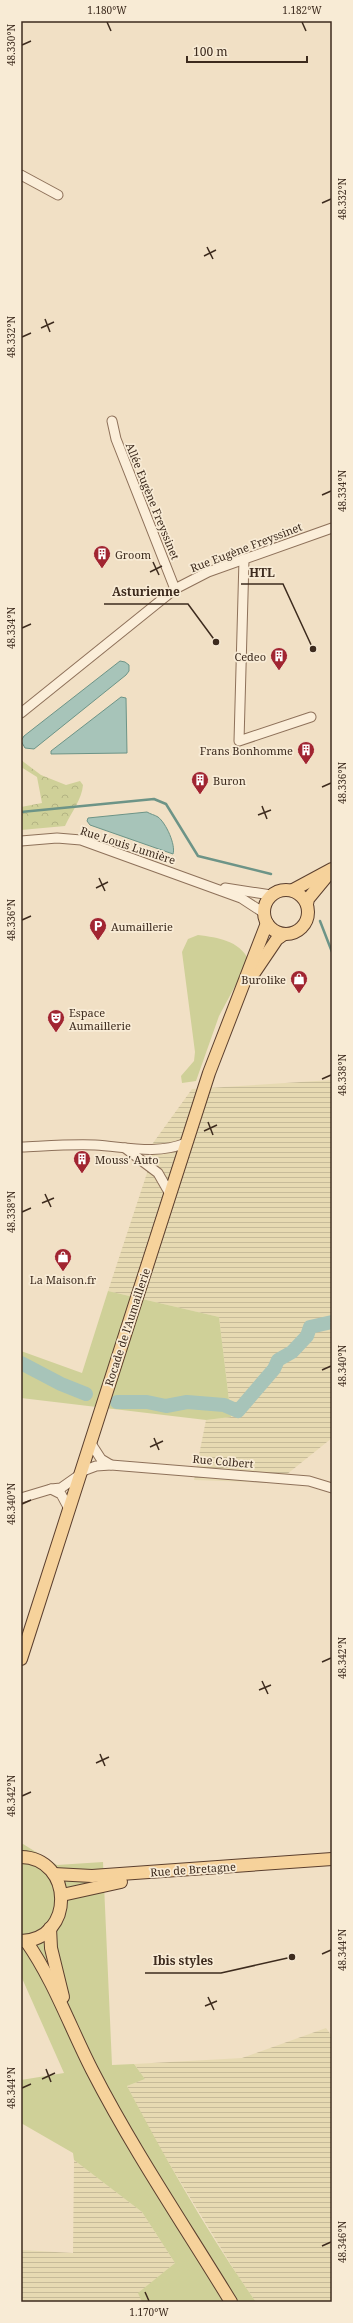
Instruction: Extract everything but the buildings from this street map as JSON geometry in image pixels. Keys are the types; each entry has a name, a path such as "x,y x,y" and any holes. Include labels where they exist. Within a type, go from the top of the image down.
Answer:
{"main road":[{"path":"293,890 332,870"},
{"path":"307,904 315,889 332,870"},
{"path":"285,889 293,890 304,898 307,904 307,919 304,925 298,930 284,934 274,931 265,918 264,906 271,895 285,889"},
{"name":"Rocade de l'Aumaillerie","path":"21,1659 68,1507 186,1143 220,1040 239,996 265,918"},
{"name":"Rocade de l'Aumaillerie","path":"239,996 273,944 284,934"},
{"path":"23,1854 42,1862 54,1874 60,1884 62,1895 59,1913 50,1928 42,1935 24,1941 68,2015 92,2069 123,2126 231,2302"},
{"name":"Rue de Bretagne","path":"54,1874 92,1876 332,1859"},
{"name":"Rue de Bretagne","path":"62,1895 113,1882 332,1866"},
{"path":"50,1928 51,1948 68,2015"}],"street":[{"path":"21,175 58,195"},
{"name":"Allée Eugène Freyssinet","path":"112,421 116,439 176,589"},
{"name":"Rue Eugène Freyssinet","path":"21,713 176,589 208,572 332,528"},
{"path":"244,559 240,741 311,717"},
{"name":"Rue Louis Lumière","path":"21,837 34,839 81,840 241,898 265,918"},
{"name":"Rue Louis Lumière","path":"21,841 34,839"},
{"name":"Rue Louis Lumière","path":"212,887 271,895"},
{"path":"21,1147 94,1145 155,1151 172,1149 186,1143"},
{"path":"125,1148 158,1173 170,1194"},
{"path":"90,1442 101,1459 111,1465"},
{"name":"Rue Colbert","path":"21,1498 51,1489 60,1488 79,1474 96,1466 111,1465 309,1481 332,1488"},
{"path":"51,1489 61,1494 68,1507"}],"shaded area":[{"path":"120,661 129,665 129,671 126,675 34,749 25,748 21,741 24,736"},
{"path":"121,697 126,698 127,753 51,754 51,751"},
{"path":"147,812 158,817 164,824 172,840 174,850 173,854 90,825 87,821 88,818"},
{"path":"332,1080 332,1438 276,1483 194,1480 206,1420 231,1417 219,1317 108,1291 147,1173 153,1143 192,1089"},
{"path":"326,2028 332,2036 332,2302 256,2302 238,2276 156,2142 127,2086 145,2079 134,2064 242,2058"},
{"path":"74,2160 142,2212 175,2263 139,2293 142,2302 21,2302 21,2250 73,2253"}],"green space":[{"path":"21,760 41,775 66,785 80,781 83,785 78,801 65,826 21,830 21,807 42,803 37,777 21,767"},
{"path":"198,935 213,937 234,944 245,953 249,960 219,1016 196,1081 182,1083 181,1076 194,1061 195,1052 182,952 188,939"},
{"path":"108,1291 219,1317 231,1417 206,1420 21,1398 21,1351 82,1373"},
{"path":"23,1844 57,1865 103,1862 112,2065 134,2064 145,2079 127,2086 188,2196 221,2250 256,2302 142,2302 138,2293 175,2263 142,2212 74,2160 73,2153 21,2123 21,2080 64,2073 21,1976 21,1845"}],"waterway":[{"path":"21,812 154,799 166,804 198,856 271,874"},
{"path":"320,921 332,952"},
{"path":"117,1402 147,1402 166,1406 187,1402 224,1405 238,1411 274,1369 278,1360 292,1352 307,1336 310,1327 332,1322"},
{"path":"21,1363 61,1384 86,1394"}],"place":[{"name":"Groom","path":"102,569"},
{"name":"Asturienne","path":"216,642"},
{"name":"HTL","path":"313,649"},
{"name":"Cedeo","path":"279,671"},
{"name":"Frans Bonhomme","path":"306,765"},
{"name":"Buron","path":"200,795"},
{"name":"Aumaillerie","path":"98,941"},
{"name":"Burolike","path":"299,994"},
{"name":"Espace Aumaillerie","path":"56,1033"},
{"name":"Mouss' Auto","path":"82,1174"},
{"name":"La Maison.fr","path":"63,1272"},
{"name":"Ibis styles","path":"292,1957"}]}
